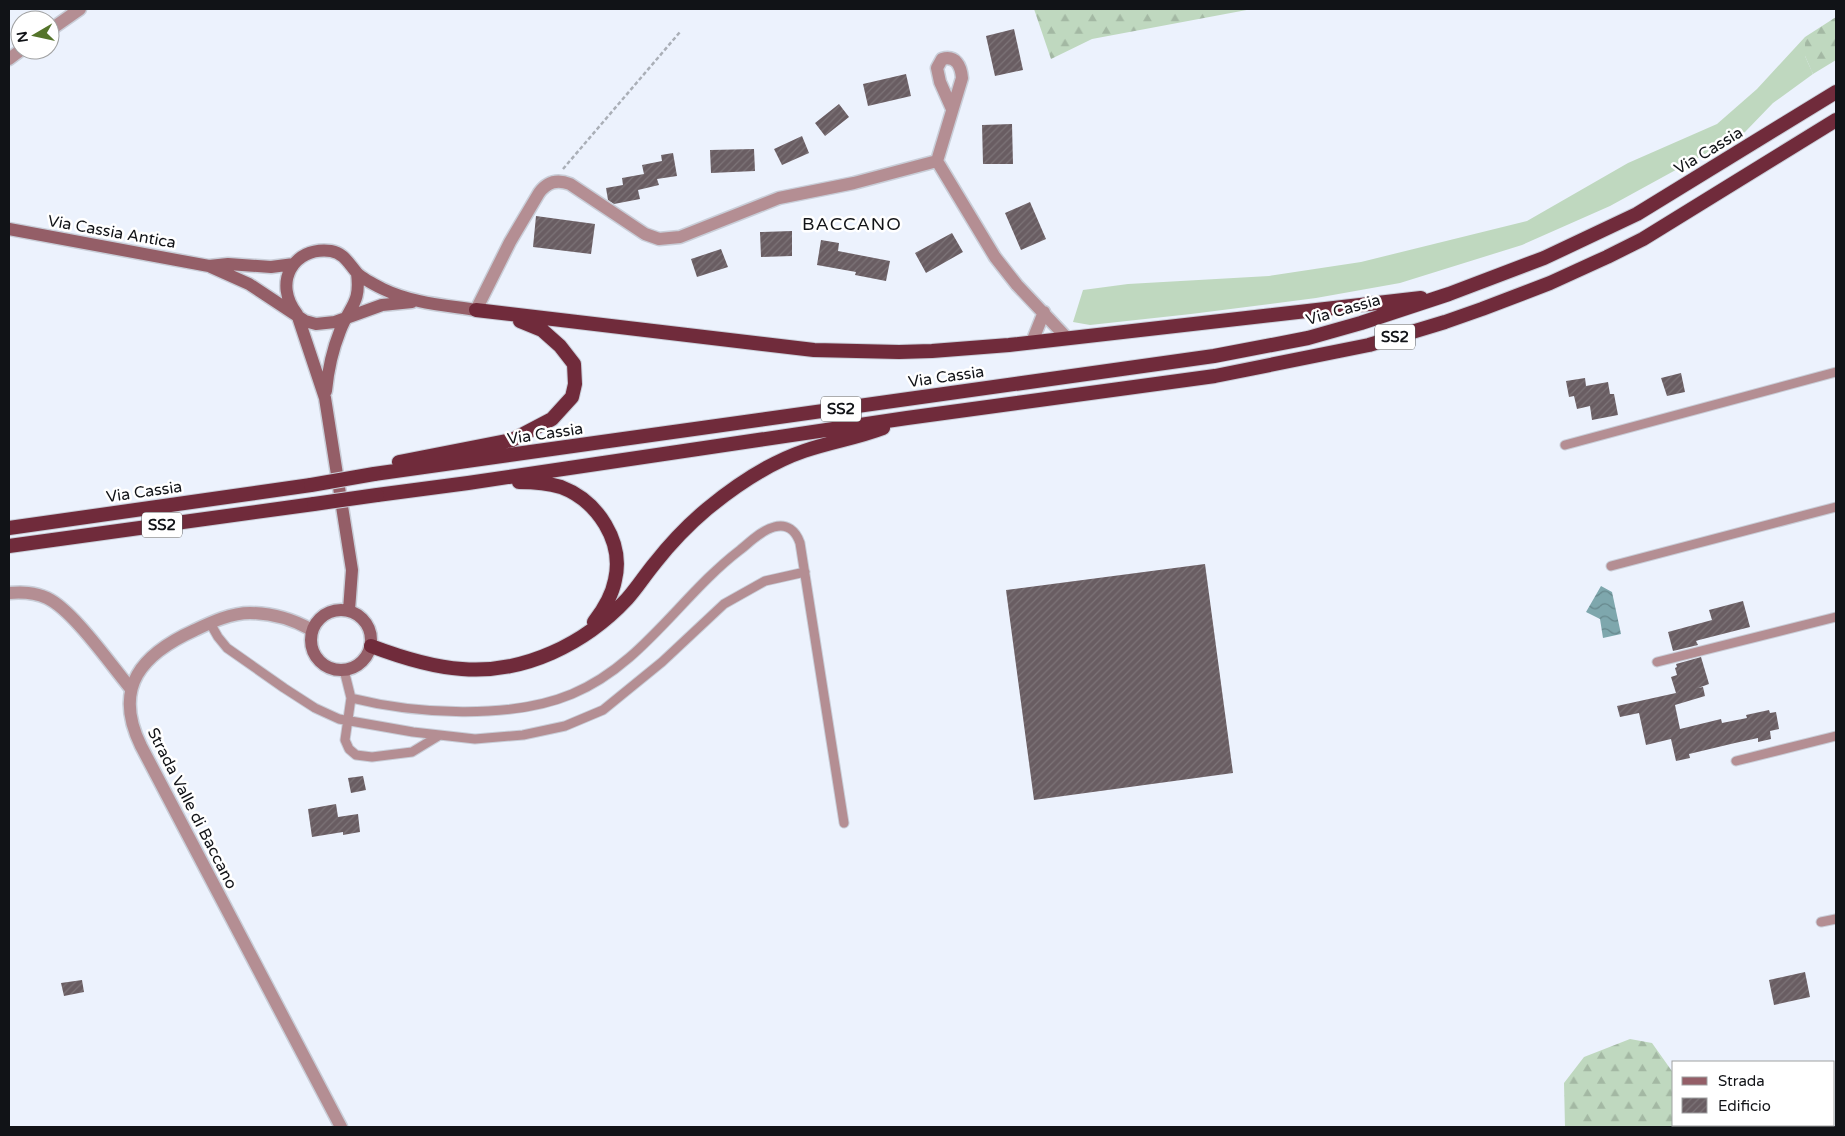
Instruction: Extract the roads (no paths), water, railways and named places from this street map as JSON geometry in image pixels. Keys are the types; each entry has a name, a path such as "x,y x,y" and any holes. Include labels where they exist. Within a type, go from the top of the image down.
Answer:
{"highway":[{"name":"Via Cassia","path":"9,528 311,485 374,474 614,442 1223,354 1330,332 1449,294 1544,258 1637,214 1836,92"},
{"name":"SS2","path":"9,546 468,484 907,418 1215,376 1263,368 1369,345 1445,322 1550,283 1643,239 1836,120"},
{"path":"476,310 503,315 838,352 932,351 1032,342 1449,294"},
{"path":"374,474 397,463 512,440 552,419 572,397 575,384 574,364 560,346 542,330 503,315"},
{"path":"371,646 426,664 476,670 530,662 553,653 586,634 627,598 655,562 687,529 707,510 749,479 776,463 802,452 866,434 907,418"},
{"path":"468,484 516,482 554,485 579,497 604,522 614,547 616,579 608,600 586,634"}],"main road":[{"name":"Via Cassia Antica","path":"9,229 209,266 248,284 305,320 316,324 327,324 382,305 417,301"},
{"name":"Via Cassia Antica","path":"209,266 228,264 271,267 294,264 310,253 331,251 346,258 357,273 383,289 417,301 476,310"},
{"path":"294,264 286,281 285,290 288,304 296,314 325,398 352,570 350,610"},
{"path":"325,398 328,365 346,318 358,295 357,273"},
{"path":"342,609 350,610 363,618 367,624 371,635 371,646 365,659 359,664 344,670 332,669 317,658 311,643 312,630 318,620 326,614 342,609"}],"street":[{"path":"60,23 80,9"},
{"path":"952,109 938,161 995,257 1017,285 1067,338"},
{"path":"476,310 510,242 539,193 552,182 561,181 570,184 645,234 665,239 689,233 779,198 854,183 938,161"},
{"path":"1032,342 1044,312"},
{"path":"9,593 28,592 47,598 62,607 131,689"},
{"name":"Strada Valle di Baccano","path":"312,630 287,620 259,614 240,614 210,623 179,638 155,654 142,668 131,689 130,719 138,739 341,1127"}],"lane":[{"path":"1565,445 1836,372"},
{"path":"1610,566 1836,508"},
{"path":"352,698 388,706 464,711 506,709 550,702 586,688 620,666 655,634 717,570 740,550 770,528 784,526 792,530 800,543 844,823"},
{"path":"210,623 227,648 315,708 329,715 349,721 475,739 523,735 565,726 603,710 662,662 724,604 765,581 805,572"},
{"path":"1657,662 1836,617"},
{"path":"344,670 352,698 346,732 346,744 352,753 365,758 412,752 440,735"},
{"path":"1736,761 1836,736"},
{"path":"1821,922 1836,919"}],"water":[{"path":"1601,586 1612,592 1621,634 1603,638 1600,619 1586,612"}],"district":[{"name":"BACCANO","path":"852,224"}]}
